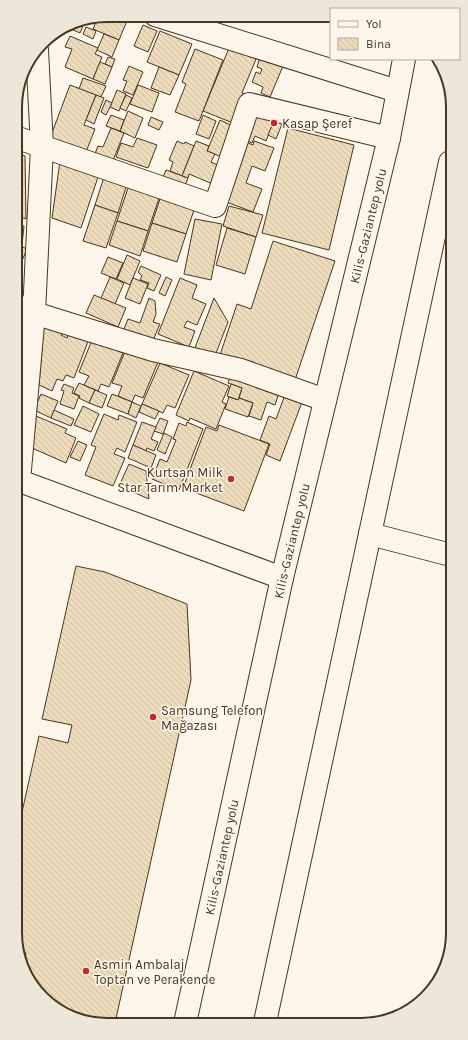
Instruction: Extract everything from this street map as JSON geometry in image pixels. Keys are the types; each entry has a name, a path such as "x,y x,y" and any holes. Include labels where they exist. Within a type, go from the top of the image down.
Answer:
{"main road":[{"path":"178,22 397,91"},
{"path":"22,382 25,309 42,147 37,58"},
{"name":"Kilis-Gaziantep yolu","path":"186,1018 282,578 389,138 404,60"},
{"path":"22,140 215,206 249,104 389,138"},
{"path":"266,1018 446,181"},
{"path":"25,309 153,350 240,370 325,400"},
{"path":"22,481 282,578"},
{"path":"370,534 446,553"}],"building":[{"path":"126,22 119,40 93,29 96,23"},
{"path":"83,25 80,33 72,29"},
{"path":"143,25 157,31 148,52 134,46"},
{"path":"86,27 96,31 93,39 83,34"},
{"path":"160,31 192,44 179,75 147,62"},
{"path":"104,34 119,40 112,57 97,50"},
{"path":"70,36 98,48 95,54 102,57 93,79 65,67 72,49 65,47"},
{"path":"229,48 256,59 242,93 245,94 233,123 203,111"},
{"path":"195,49 223,60 199,121 175,112 186,84 182,82"},
{"path":"108,57 115,59 112,67 105,64"},
{"path":"260,57 283,66 270,97 261,93 263,87 252,82 256,72 260,74 262,69 257,67"},
{"path":"100,62 112,67 105,84 93,79"},
{"path":"129,66 143,72 133,95 123,91 127,81 123,80"},
{"path":"159,67 179,75 170,95 151,88"},
{"path":"83,78 106,86 101,97 79,89"},
{"path":"70,85 96,95 84,125 95,129 86,152 50,138"},
{"path":"138,85 159,93 152,112 130,104"},
{"path":"117,90 126,94 119,111 110,107"},
{"path":"96,95 104,98 94,124 86,120"},
{"path":"126,95 132,98 126,111 120,108"},
{"path":"106,100 112,103 106,115 101,112"},
{"path":"128,111 143,118 135,138 120,131"},
{"path":"254,113 274,121 266,141 255,136 252,143 243,139"},
{"path":"111,115 124,120 120,131 106,126"},
{"path":"203,115 216,121 209,139 196,134"},
{"path":"276,116 284,119 276,139 268,135"},
{"path":"151,117 163,122 159,130 148,125"},
{"path":"220,120 235,127 224,158 207,151"},
{"path":"111,128 124,133 112,163 94,156 98,146 103,147"},
{"path":"288,128 354,145 329,250 262,233"},
{"path":"137,138 157,145 148,168 116,157 121,143 133,147"},
{"path":"177,141 184,144 185,142 194,146 182,176 170,171 173,162 169,160"},
{"path":"196,141 209,146 207,151 215,154 211,162 222,167 215,185 189,174 188,178 182,176"},
{"path":"243,141 253,145 254,141 274,148 265,171 252,166 246,183 262,189 253,212 221,200"},
{"path":"22,155 25,156 26,219 22,217"},
{"path":"60,161 99,174 81,228 52,218"},
{"path":"166,170 188,178 183,191 161,182"},
{"path":"104,177 127,184 118,213 95,205"},
{"path":"129,185 160,195 148,231 117,221"},
{"path":"161,196 195,207 186,234 152,223"},
{"path":"95,205 118,213 106,248 83,241"},
{"path":"229,206 263,215 256,237 223,226"},
{"path":"195,219 222,224 211,280 184,274"},
{"path":"117,221 148,231 140,256 109,245"},
{"path":"152,223 186,234 177,262 143,251"},
{"path":"22,225 24,226 22,245"},
{"path":"227,228 256,237 245,274 216,265"},
{"path":"273,241 335,261 295,380 220,355 237,304 251,309"},
{"path":"22,247 27,249 22,261"},
{"path":"127,255 140,261 130,285 117,279"},
{"path":"108,257 123,263 116,279 101,273"},
{"path":"141,266 161,275 154,291 147,288 149,283 140,280 142,276 138,272"},
{"path":"110,277 124,283 115,304 101,298"},
{"path":"166,277 172,280 165,296 159,293"},
{"path":"133,278 148,284 140,304 125,298"},
{"path":"180,278 197,285 192,298 206,304 197,325 187,321 184,327 195,331 189,347 158,334"},
{"path":"94,295 126,308 118,327 86,313"},
{"path":"149,298 155,301 156,314 153,322 160,324 151,345 122,334 128,319 140,323"},
{"path":"214,298 228,322 213,361 193,353"},
{"path":"44,325 62,333 61,335 67,338 70,330 89,339 74,378 66,375 63,381 57,379 52,391 39,385"},
{"path":"92,340 123,353 109,387 101,384 98,391 84,385 89,376 79,372"},
{"path":"126,349 158,362 143,398 135,395 132,402 118,396 122,386 112,383"},
{"path":"160,363 189,375 175,408 167,405 163,413 142,404"},
{"path":"232,370 281,387 275,405 267,402 261,420 249,416 253,403 239,398 242,388 228,383"},
{"path":"194,371 229,386 222,402 226,404 216,429 190,418 189,421 176,415"},
{"path":"79,383 95,390 89,403 79,398 80,396 74,393"},
{"path":"64,384 74,388 72,393 79,396 74,409 60,404 64,391 61,390"},
{"path":"231,384 242,388 238,400 227,396"},
{"path":"95,390 107,395 102,408 89,403"},
{"path":"41,394 58,401 51,418 34,410"},
{"path":"112,394 132,402 128,414 107,406"},
{"path":"285,395 302,402 280,461 266,455 270,444 260,440 269,416 276,419"},
{"path":"229,397 238,400 239,398 253,403 248,417 225,409"},
{"path":"132,402 141,406 136,418 128,414"},
{"path":"142,404 159,411 155,419 139,412"},
{"path":"83,406 99,414 91,432 74,425"},
{"path":"54,410 74,419 71,426 51,418"},
{"path":"104,414 118,420 119,415 137,422 125,452 117,448 114,454 125,458 113,486 85,475 96,447 91,445"},
{"path":"36,416 67,429 65,433 76,438 66,463 32,448"},
{"path":"160,418 168,421 163,434 154,431"},
{"path":"142,422 156,427 151,439 158,442 154,451 147,448 146,451 133,445"},
{"path":"187,422 203,429 179,490 152,479 160,459 167,462 176,440 173,439 179,423 186,426"},
{"path":"219,425 269,444 244,511 183,488 206,427 217,431"},
{"path":"164,433 172,437 165,454 157,450"},
{"path":"78,441 87,445 80,461 70,457"},
{"path":"133,445 156,455 151,468 128,458"},
{"path":"129,464 146,471 149,499 119,486"},
{"path":"76,566 105,572 187,604 191,680 116,1018 90,1016 69,1009 60,1004 43,989 36,980 28,966 25,957 22,933 22,812 39,736 68,743 72,725 42,719"}],"place":[{"name":"Kasap Şeref","path":"274,123"},
{"name":"Kurtsan Milk Star Tarım Market","path":"231,479"},
{"name":"Samsung Telefon Mağazası","path":"153,717"},
{"name":"Asmin Ambalaj Toptan ve Perakende","path":"86,971"}]}
